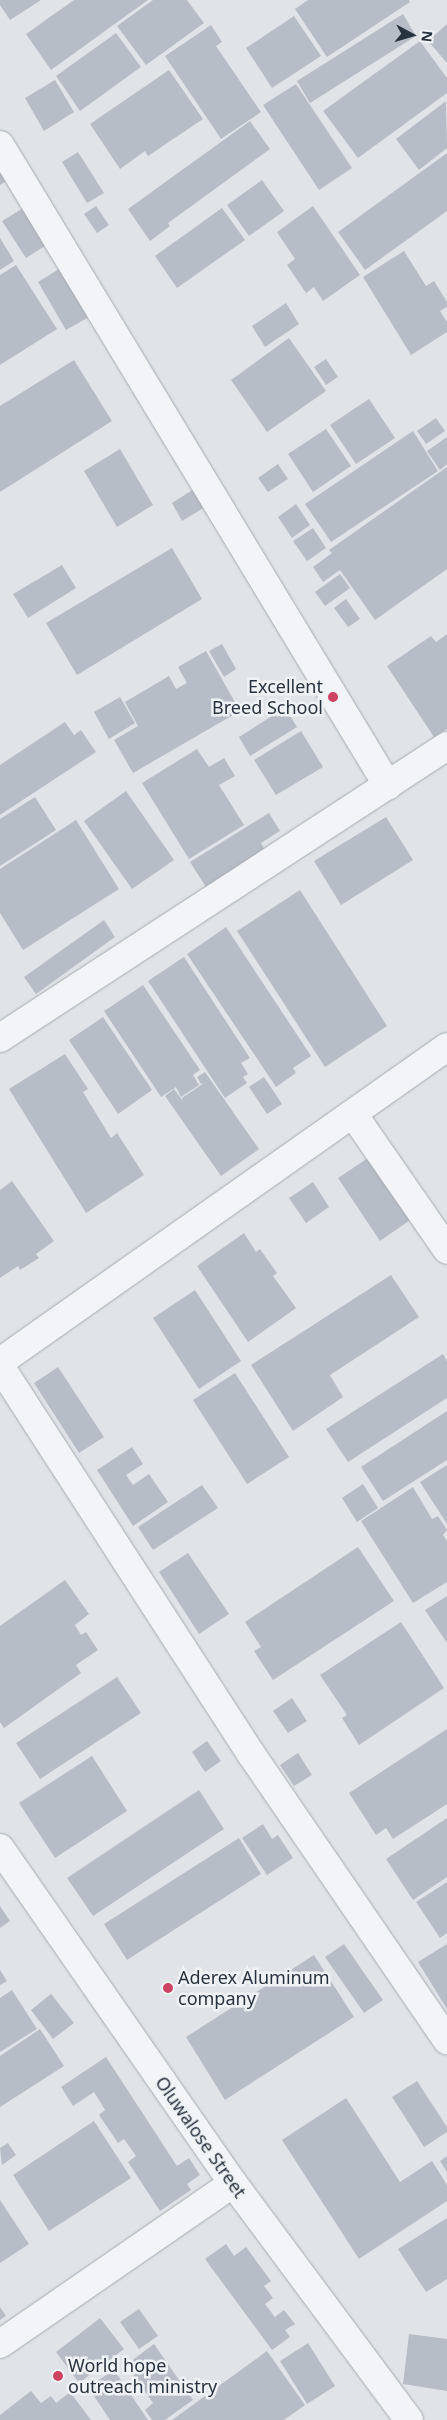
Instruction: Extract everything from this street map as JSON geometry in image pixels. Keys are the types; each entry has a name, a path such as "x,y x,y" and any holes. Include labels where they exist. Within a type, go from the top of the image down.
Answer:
{"street":[{"path":"0,145 388,786"},
{"path":"2,1033 388,786 447,746"},
{"path":"447,1046 0,1364 251,1754 447,2040"},
{"path":"353,1114 447,1250"},
{"name":"Oluwalose Street","path":"0,1848 233,2183 409,2420"},
{"path":"0,2344 233,2183"}],"building":[{"path":"0,0 41,0 10,20 0,5"},
{"path":"74,0 148,0 51,70 26,34"},
{"path":"153,0 187,0 204,23 146,65 117,26"},
{"path":"308,0 409,0 410,2 327,57 295,9"},
{"path":"403,14 416,36 310,103 297,81"},
{"path":"294,16 321,56 272,88 246,48"},
{"path":"447,24 447,63 428,41"},
{"path":"211,25 222,42 216,46 261,112 221,139 165,56"},
{"path":"116,33 141,67 80,111 56,76"},
{"path":"420,41 447,78 447,93 358,158 323,111"},
{"path":"169,70 203,119 148,156 145,151 120,169 90,124"},
{"path":"55,80 74,112 44,131 25,98"},
{"path":"296,84 352,168 319,190 263,105"},
{"path":"446,101 447,148 419,170 396,139"},
{"path":"250,121 270,149 168,223 170,226 150,241 128,209"},
{"path":"78,152 104,193 87,203 62,162"},
{"path":"447,153 447,211 365,270 338,232"},
{"path":"0,167 8,180 0,185"},
{"path":"262,180 284,211 249,236 227,205"},
{"path":"30,204 53,241 26,258 2,221"},
{"path":"96,206 109,225 97,233 84,214"},
{"path":"313,206 360,275 323,301 314,287 306,293 287,265 295,259 277,232"},
{"path":"222,208 245,240 177,288 155,256"},
{"path":"0,238 14,261 0,270"},
{"path":"404,251 426,286 434,281 447,302 447,307 440,311 447,322 447,332 411,355 363,277"},
{"path":"67,264 96,313 66,330 38,282"},
{"path":"16,265 57,329 0,365 0,275"},
{"path":"286,303 299,324 265,347 252,326"},
{"path":"289,338 326,391 267,432 231,380"},
{"path":"326,359 338,377 326,385 314,367"},
{"path":"74,360 112,421 0,492 0,406"},
{"path":"369,399 395,438 356,464 330,425"},
{"path":"436,418 445,431 426,444 417,431"},
{"path":"326,429 351,466 313,492 288,454"},
{"path":"413,431 438,471 331,542 305,504"},
{"path":"447,437 447,464 440,470 427,451"},
{"path":"120,449 153,505 117,527 84,471"},
{"path":"278,464 288,479 268,492 258,478"},
{"path":"447,467 447,569 375,620 340,570 323,582 313,567 332,553 329,550"},
{"path":"194,489 205,507 182,521 172,503"},
{"path":"296,504 310,525 292,538 278,517"},
{"path":"313,528 326,548 307,561 293,541"},
{"path":"172,548 202,599 77,675 46,623"},
{"path":"62,565 76,588 28,618 13,594"},
{"path":"340,574 350,588 325,606 315,592"},
{"path":"346,599 360,619 348,627 334,608"},
{"path":"447,634 447,729 434,737 387,666 431,636 436,642"},
{"path":"222,644 236,669 224,677 209,651"},
{"path":"206,651 240,711 133,773 114,740 138,726 125,702 169,676 176,689 187,683 178,667"},
{"path":"120,697 135,723 109,739 94,712"},
{"path":"287,711 297,727 250,756 239,737 275,714 277,717"},
{"path":"65,722 74,735 81,730 96,752 0,815 0,765"},
{"path":"301,731 323,767 276,795 254,760"},
{"path":"197,749 209,767 224,758 235,776 219,785 244,825 189,859 142,783"},
{"path":"126,791 174,860 132,889 84,821"},
{"path":"35,797 56,830 0,866 0,819"},
{"path":"269,813 280,831 261,843 265,850 206,887 190,862"},
{"path":"386,817 413,860 341,905 314,861"},
{"path":"76,820 119,889 23,950 0,913 0,869"},
{"path":"300,890 387,1026 325,1067 237,931"},
{"path":"104,920 115,937 36,994 24,977"},
{"path":"226,927 311,1056 293,1068 296,1073 276,1087 187,954"},
{"path":"184,957 250,1058 241,1063 248,1074 243,1077 247,1083 225,1098 148,981"},
{"path":"143,985 200,1070 193,1075 199,1085 181,1097 176,1087 161,1097 104,1011"},
{"path":"103,1017 152,1090 118,1114 69,1040"},
{"path":"65,1054 88,1089 83,1092 111,1138 117,1133 144,1175 86,1213 9,1089"},
{"path":"205,1072 259,1149 221,1176 165,1096 174,1089 183,1101 182,1098 204,1083 201,1084 197,1077"},
{"path":"264,1077 282,1104 267,1114 249,1087"},
{"path":"368,1158 413,1218 380,1241 338,1178"},
{"path":"12,1181 54,1241 36,1254 39,1258 20,1270 18,1266 0,1278 0,1190"},
{"path":"313,1182 329,1207 306,1223 289,1198"},
{"path":"244,1233 256,1252 260,1249 277,1273 273,1276 296,1308 248,1342 197,1266"},
{"path":"391,1275 419,1317 330,1375 343,1397 293,1431 251,1365"},
{"path":"195,1290 241,1361 199,1389 153,1318"},
{"path":"443,1354 447,1361 447,1398 348,1462 326,1429"},
{"path":"58,1367 104,1437 79,1453 34,1383"},
{"path":"235,1373 289,1457 247,1484 193,1400"},
{"path":"447,1411 447,1460 383,1501 361,1467"},
{"path":"132,1447 143,1464 126,1475 133,1485 149,1474 168,1502 133,1526 97,1470"},
{"path":"447,1465 447,1524 420,1482"},
{"path":"363,1484 378,1508 357,1522 342,1498"},
{"path":"202,1485 218,1508 153,1550 138,1527"},
{"path":"413,1487 432,1519 438,1516 447,1530 443,1535 447,1541 447,1582 413,1603 361,1521"},
{"path":"358,1547 394,1601 273,1680 254,1651 261,1647 245,1622"},
{"path":"188,1553 229,1614 199,1634 159,1572"},
{"path":"65,1580 89,1614 75,1625 81,1635 86,1632 98,1650 76,1665 81,1673 4,1728 0,1722 0,1626"},
{"path":"447,1596 447,1643 425,1610"},
{"path":"401,1622 444,1688 359,1745 342,1718 347,1715 320,1675"},
{"path":"117,1677 141,1713 40,1779 16,1743"},
{"path":"292,1698 307,1721 288,1733 273,1711"},
{"path":"447,1729 447,1804 393,1839 386,1828 376,1835 349,1793"},
{"path":"207,1741 221,1761 205,1772 192,1752"},
{"path":"298,1753 312,1775 294,1786 280,1765"},
{"path":"92,1756 127,1811 55,1858 19,1803"},
{"path":"199,1790 224,1829 93,1916 67,1878"},
{"path":"447,1818 447,1877 413,1900 386,1859"},
{"path":"263,1824 272,1839 278,1835 293,1858 267,1875 242,1838"},
{"path":"239,1838 261,1874 127,1960 104,1924"},
{"path":"447,1882 447,1933 440,1938 416,1902"},
{"path":"0,1906 10,1921 0,1928"},
{"path":"344,1944 383,2000 364,2013 325,1957"},
{"path":"447,1944 447,2009 418,1962"},
{"path":"314,1955 354,2017 225,2100 186,2037"},
{"path":"0,1970 7,1981 0,1985"},
{"path":"12,1990 37,2029 0,2052 0,1998"},
{"path":"51,1994 74,2023 53,2039 31,2010"},
{"path":"40,2029 64,2066 0,2107 0,2056"},
{"path":"106,2057 177,2166 189,2158 200,2175 187,2184 191,2190 160,2211 128,2162 136,2156 124,2139 118,2143 99,2115 105,2110 94,2092 73,2106 61,2087"},
{"path":"417,2081 447,2127 447,2132 424,2147 392,2097"},
{"path":"346,2098 400,2182 432,2161 447,2185 447,2201 359,2259 282,2140"},
{"path":"94,2121 131,2178 49,2231 13,2175"},
{"path":"8,2143 16,2155 2,2165 0,2148"},
{"path":"447,2156 447,2172 440,2161"},
{"path":"0,2200 29,2244 0,2263"},
{"path":"447,2218 447,2279 426,2292 398,2249"},
{"path":"226,2244 234,2256 246,2247 271,2281 264,2286 273,2298 265,2304 275,2317 284,2310 295,2324 285,2330 290,2337 272,2350 205,2259"},
{"path":"0,2307 6,2316 0,2320"},
{"path":"139,2309 158,2336 139,2349 120,2322"},
{"path":"100,2318 124,2349 79,2383 56,2352"},
{"path":"409,2334 447,2339 447,2391 403,2384"},
{"path":"308,2343 335,2386 307,2404 280,2361"},
{"path":"154,2344 193,2400 165,2420 152,2420 145,2410 153,2403 126,2365"},
{"path":"267,2351 305,2405 284,2420 172,2420"},
{"path":"114,2370 148,2420 110,2420 88,2387"},
{"path":"31,2391 41,2403 51,2396 56,2403 70,2392 91,2420 0,2420 0,2415"}],"place":[{"name":"Excellent Breed School","path":"333,697"},
{"name":"Aderex Aluminum company","path":"168,1988"},
{"name":"World hope outreach ministry","path":"58,2376"}]}
